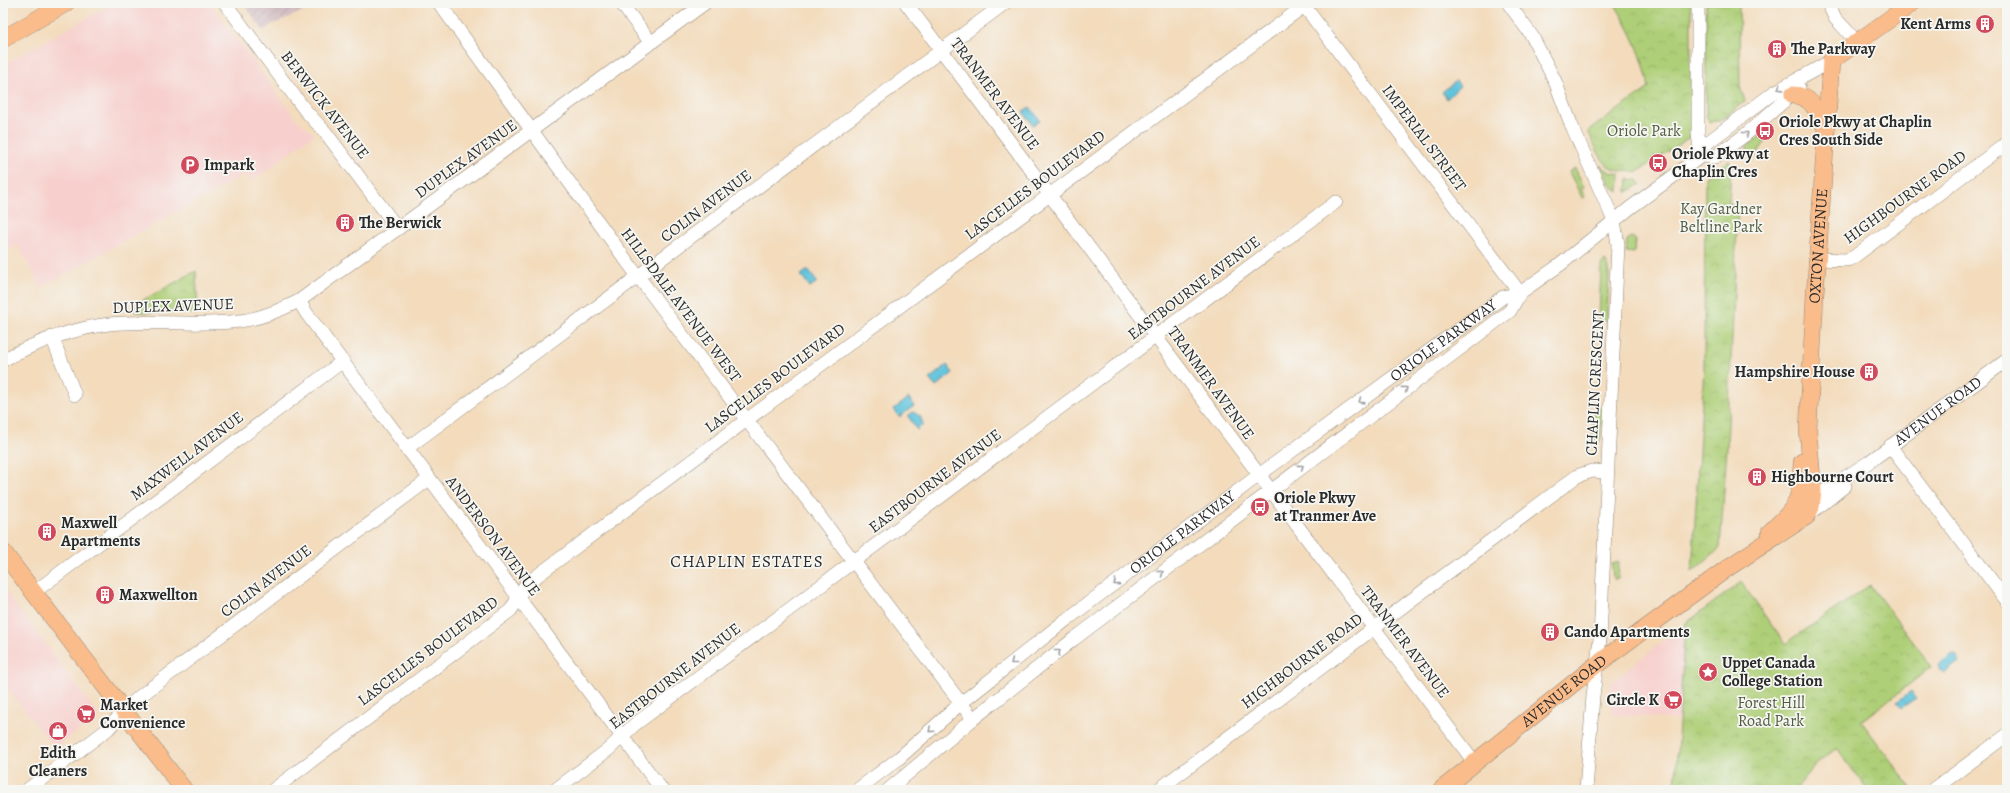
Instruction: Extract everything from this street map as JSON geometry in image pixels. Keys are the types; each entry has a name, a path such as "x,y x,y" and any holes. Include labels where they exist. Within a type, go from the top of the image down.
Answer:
{"main road":[{"path":"3,38 66,3"},
{"name":"ORIOLE PARKWAY","path":"1831,61 1912,3"},
{"name":"OXTON AVENUE","path":"1782,521 1795,507 1799,498 1802,460 1808,430 1831,61"},
{"path":"1793,95 1799,95 1809,100 1814,106 1827,131"},
{"name":"OXTON AVENUE","path":"1807,516 1812,499 1812,463 1808,430"},
{"name":"AVENUE ROAD","path":"1441,790 1596,664 1748,554 1807,516"},
{"name":"AVENUE ROAD","path":"1748,554 1782,521"},
{"path":"5,559 33,593 184,790"}],"street":[{"name":"BERWICK AVENUE","path":"226,3 305,110 326,133 398,228"},
{"name":"HILLSDALE AVENUE WEST","path":"440,3 639,277 853,563 973,719"},
{"path":"621,3 652,43"},
{"name":"DUPLEX AVENUE","path":"3,360 25,348 52,337 108,324 220,324 257,317 300,301 705,3"},
{"name":"TRANMER AVENUE","path":"906,3 1475,763"},
{"name":"COLIN AVENUE","path":"406,449 1005,3"},
{"name":"CHAPLIN CRESCENT","path":"1508,3 1532,36 1555,81 1571,124 1614,221 1619,252 1607,472 1600,640 1596,664 1586,790"},
{"path":"1698,3 1698,128 1700,156"},
{"path":"1828,3 1835,18 1858,43"},
{"name":"LASCELLES BOULEVARD","path":"273,790 501,618 512,609 526,584 747,421 1305,4"},
{"name":"IMPERIAL STREET","path":"1305,4 1520,293"},
{"name":"ORIOLE PARKWAY","path":"857,790 898,759 960,704 1066,620 1259,475 1503,297 1520,293 1596,237 1614,221 1700,156 1706,143 1773,93 1785,85 1815,71 1831,61"},
{"name":"ORIOLE PARKWAY","path":"1700,156 1715,157 1793,95 1815,71"},
{"name":"HIGHBOURNE ROAD","path":"1818,259 1851,259 2007,143"},
{"name":"EASTBOURNE AVENUE","path":"555,790 622,738 634,725 1336,202"},
{"name":"ORIOLE PARKWAY","path":"890,789 973,719 1074,639 1270,490 1510,311 1520,293"},
{"name":"ANDERSON AVENUE","path":"300,301 307,314 343,361 406,449 519,597 662,790"},
{"path":"52,337 75,395"},
{"name":"AVENUE ROAD","path":"1782,521 1812,499 1869,462 2007,360"},
{"name":"MAXWELL AVENUE","path":"33,593 343,361"},
{"path":"1890,446 2007,601"},
{"name":"AVENUE ROAD","path":"1807,516 1828,501 1869,462"},
{"name":"HIGHBOURNE ROAD","path":"1158,790 1577,476 1592,471 1607,472"},
{"name":"COLIN AVENUE","path":"27,790 104,732 139,697 429,479"},
{"path":"1933,790 2007,734"},
{"path":"879,774 890,789"}],"shaded area":[{"path":"114,3 210,3 296,119 314,134 255,179 249,180 247,173 41,287 18,245 3,253 3,65"},
{"path":"243,3 319,4 271,25 264,31"},
{"path":"3,588 99,716 55,748 5,686 3,687"},
{"path":"1685,624 1681,720 1612,714 1610,683"}],"green space":[{"name":"Oriole Park","path":"1614,3 1691,3 1691,136 1639,171 1627,172 1618,170 1605,163 1588,131 1649,88 1644,65 1636,44"},
{"path":"1706,3 1739,3 1740,87 1745,101 1720,121 1714,121 1711,123 1706,116"},
{"path":"1762,135 1765,142 1755,157 1746,147"},
{"name":"Kay Gardner Beltline Park","path":"1729,160 1731,169 1729,204 1738,205 1727,447 1720,548 1692,572 1704,367 1705,177"},
{"path":"1600,165 1610,172 1620,174 1619,192 1611,186"},
{"path":"1575,168 1584,187 1581,189 1585,197 1582,198 1569,172"},
{"path":"1628,179 1638,180 1641,184 1627,192"},
{"path":"1632,237 1635,239 1634,253 1626,252 1627,240"},
{"path":"1605,260 1609,269 1607,321 1599,320 1601,265"},
{"path":"196,271 198,313 135,312 136,304"},
{"path":"1602,408 1600,442 1593,442 1594,409"},
{"path":"1619,562 1618,579 1613,579 1612,564"},
{"name":"Forest Hill Road Park","path":"1741,582 1785,644 1870,585 1932,667 1861,721 1913,790 1867,790 1837,748 1818,762 1795,790 1702,790 1699,786 1698,790 1675,790 1685,624"}],"water":[{"path":"1456,81 1460,86 1447,99 1442,92"},
{"path":"1030,107 1040,120 1033,125 1023,112"},
{"path":"808,270 817,282 810,287 801,275"},
{"path":"947,365 953,373 936,387 929,379"},
{"path":"909,398 914,406 899,417 894,409"},
{"path":"913,412 920,416 923,424 917,430 908,416"},
{"path":"1953,654 1958,657 1959,662 1944,673 1940,670 1938,665"},
{"path":"1911,691 1916,698 1901,708 1897,702"}],"place":[{"name":"Kent Arms","path":"1985,24"},
{"name":"The Parkway","path":"1777,49"},
{"name":"Oriole Pkwy at Chaplin Cres South Side","path":"1765,131"},
{"name":"Oriole Pkwy at Chaplin Cres","path":"1658,163"},
{"name":"Impark","path":"190,165"},
{"name":"The Berwick","path":"345,223"},
{"name":"Hampshire House","path":"1869,372"},
{"name":"Highbourne Court","path":"1757,477"},
{"name":"Oriole Pkwy at Tranmer Ave","path":"1260,507"},
{"name":"Maxwell Apartments","path":"47,532"},
{"name":"Maxwellton","path":"105,595"},
{"name":"Cando Apartments","path":"1550,632"},
{"name":"Uppet Canada College Station","path":"1708,672"},
{"name":"Circle K","path":"1673,700"},
{"name":"Market Convenience","path":"86,714"},
{"name":"Edith Cleaners","path":"58,731"}],"district":[{"name":"CHAPLIN ESTATES","path":"747,561"}]}
